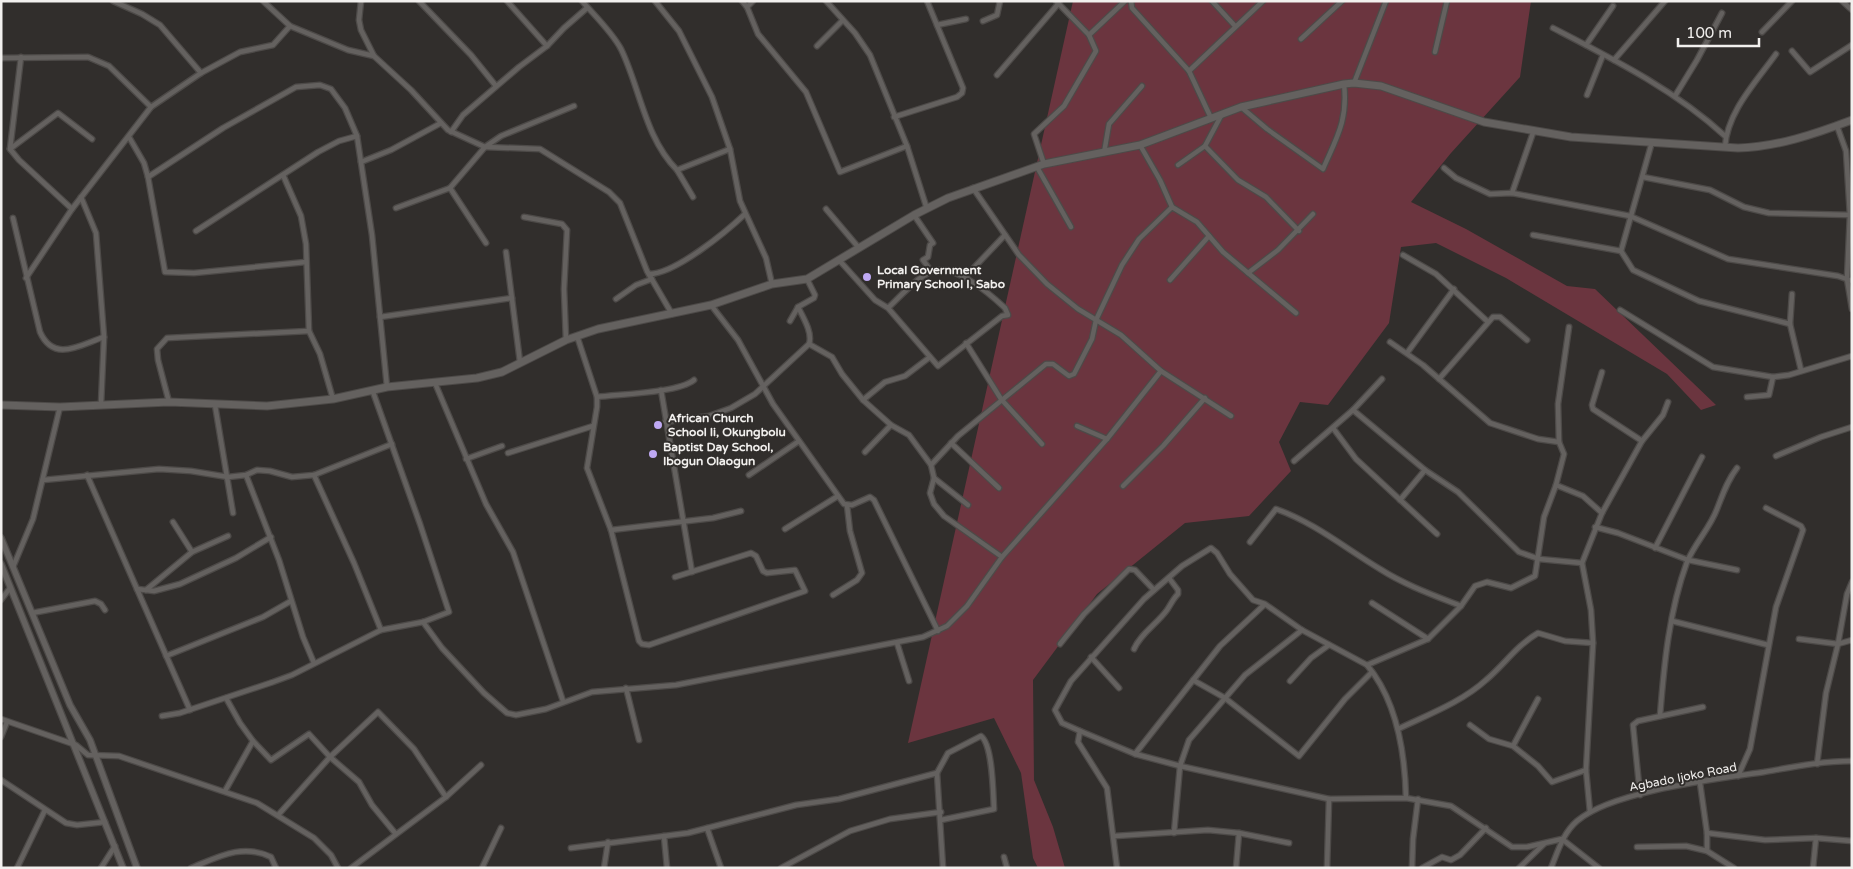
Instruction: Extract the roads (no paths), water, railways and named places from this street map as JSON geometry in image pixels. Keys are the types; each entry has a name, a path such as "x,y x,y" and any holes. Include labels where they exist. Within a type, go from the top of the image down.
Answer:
{"main road":[{"path":"1,405 60,407 169,402 267,406 333,399 373,392 386,387 477,378 502,372 566,340 598,329 711,305 772,284 807,279 914,215 973,188 1044,164 1140,145 1241,107 1344,84 1354,83 1381,86 1484,122 1534,129 1571,137 1725,147 1758,147 1772,145 1852,120"}],"street":[{"path":"112,1 142,14 160,25 201,74"},
{"path":"263,1 290,26 348,50 374,56"},
{"path":"361,1 360,25 374,56 411,90 451,132 485,147 540,148 604,188 620,203 650,276 672,314"},
{"path":"419,1 471,55 496,86"},
{"path":"507,1 547,46"},
{"path":"582,1 620,46 661,150 678,170 693,197"},
{"path":"655,1 679,31 692,61 706,84 730,149 736,187 745,214 766,258 772,284"},
{"path":"742,1 747,7 758,34 806,92 840,172 908,146"},
{"path":"747,7 753,1"},
{"path":"826,1 842,21 855,33 870,55 894,117 908,146 926,209"},
{"path":"894,117 957,97 962,93 963,88 927,1"},
{"path":"983,21 997,15 1000,1"},
{"path":"1090,35 1125,1"},
{"path":"1131,1 1132,8 1189,71 1211,118"},
{"path":"1212,1 1235,26"},
{"path":"1189,71 1263,1"},
{"path":"1301,39 1342,1"},
{"path":"1354,83 1386,1"},
{"path":"1435,52 1447,1"},
{"path":"1614,60 1665,1"},
{"path":"1762,32 1792,1"},
{"path":"1842,1 1852,10"},
{"path":"997,76 1057,2 1090,35 1096,51 1084,74 1060,111 1034,134 1044,164"},
{"path":"1586,45 1613,6"},
{"path":"451,132 463,115 547,46 587,8"},
{"path":"1674,96 1697,60 1722,13"},
{"path":"937,25 966,20"},
{"path":"817,46 842,21"},
{"path":"26,278 72,209 151,107 201,74 240,52 273,46 290,26"},
{"path":"1553,28 1614,60 1674,96 1699,112 1725,136"},
{"path":"1792,51 1810,72 1852,45"},
{"path":"1725,147 1725,136 1735,111 1776,54"},
{"path":"1587,95 1603,55"},
{"path":"22,57 10,149 19,160 72,209"},
{"path":"1,58 88,57 106,63 151,107"},
{"path":"1241,107 1267,129 1322,169 1343,124 1346,104 1344,84"},
{"path":"148,177 223,128 296,87 320,85 331,89 345,108 357,136 372,235 386,387"},
{"path":"1104,153 1109,124 1142,86"},
{"path":"396,208 450,188 485,147 501,136 574,106"},
{"path":"10,149 58,113 92,139"},
{"path":"1178,164 1205,146 1222,114"},
{"path":"361,162 391,150 441,123"},
{"path":"1837,126 1846,151 1851,215 1849,280 1852,309"},
{"path":"1512,193 1534,129"},
{"path":"196,231 340,141 357,136"},
{"path":"129,137 144,163 148,177 165,272 194,273 306,262"},
{"path":"1652,142 1621,250 1633,270 1699,302 1790,324"},
{"path":"1140,145 1160,180 1172,207 1197,222 1248,273 1296,313"},
{"path":"1205,146 1238,180 1266,196 1298,231"},
{"path":"678,170 730,149"},
{"path":"1846,151 1852,152"},
{"path":"1037,167 1071,227"},
{"path":"1444,168 1456,178 1490,194 1512,193 1630,216 1728,259 1849,280"},
{"path":"283,175 302,216 306,244 309,331 320,354 333,399"},
{"path":"1642,177 1710,190 1744,207 1770,213 1851,215"},
{"path":"450,188 486,243"},
{"path":"973,188 1019,255 1047,284 1078,309 1121,335 1161,371 1231,416"},
{"path":"81,197 96,233 104,337 101,404"},
{"path":"931,465 951,443 1001,399 1046,364 1053,364 1069,376 1074,374 1092,339 1096,320 1122,265 1139,239 1172,207"},
{"path":"826,209 859,248"},
{"path":"616,299 650,276 672,267 726,231 745,214"},
{"path":"1248,273 1278,250 1313,214"},
{"path":"914,215 933,243 930,245 928,257 923,260 931,271"},
{"path":"524,217 562,224 567,230 564,289 566,340"},
{"path":"13,218 40,332 48,346 60,351 104,337"},
{"path":"966,276 1005,235"},
{"path":"1533,235 1621,250"},
{"path":"1170,280 1209,236"},
{"path":"506,252 520,362"},
{"path":"1403,255 1428,268 1454,289 1487,321"},
{"path":"839,260 876,300 888,308 938,366 1002,316 1008,315 1005,308 966,276 941,270 931,271 888,308"},
{"path":"790,321 798,307 814,298 815,295 807,279"},
{"path":"1407,353 1454,289"},
{"path":"1792,294 1790,324 1801,370"},
{"path":"380,317 512,298"},
{"path":"711,305 738,340 763,386 799,441 838,496 847,505 850,532 862,573 857,580 833,595"},
{"path":"666,422 719,414 755,394 809,344 811,339 809,331 798,307"},
{"path":"1620,310 1713,367 1773,377 1789,375 1852,356"},
{"path":"1439,379 1493,316 1500,317 1526,340"},
{"path":"1367,665 1428,639 1461,606 1480,582 1512,588 1535,576 1544,517 1556,485 1564,454 1559,442 1558,404 1569,327"},
{"path":"169,402 157,349 166,338 309,331"},
{"path":"577,336 597,397 598,406 587,468 611,530 639,641 642,644 648,644 805,591 795,570 767,573 763,571 756,556 751,553 675,577"},
{"path":"1390,342 1407,353 1490,423 1538,439 1559,442"},
{"path":"966,343 1001,399 1042,444"},
{"path":"809,344 832,357 842,374 863,400 891,425 909,435 931,465 934,478 930,493 934,504 944,516 1002,557"},
{"path":"863,400 885,382 905,376 930,357"},
{"path":"423,622 442,648 507,713 516,716 546,709 563,701 592,692 685,684 898,643 938,631 952,622 967,606 1002,557 1106,439 1161,371"},
{"path":"1602,372 1592,405 1593,409 1642,441"},
{"path":"1747,398 1769,395 1773,377"},
{"path":"597,397 661,390 690,384 694,380"},
{"path":"1294,461 1353,410 1382,380"},
{"path":"435,383 486,504 514,552 563,701"},
{"path":"661,390 692,572"},
{"path":"162,716 190,710 292,675 381,630 423,622 449,612 373,392"},
{"path":"1123,486 1163,446 1205,398"},
{"path":"1590,812 1586,770 1593,643 1591,610 1582,563 1602,513 1642,441 1663,415 1668,402"},
{"path":"215,405 233,513"},
{"path":"12,568 33,519 60,407"},
{"path":"1353,410 1425,470 1458,492 1519,552 1539,558 1582,563"},
{"path":"865,452 891,425"},
{"path":"508,452 593,426"},
{"path":"1077,426 1106,439"},
{"path":"1776,456 1820,437 1852,427"},
{"path":"1332,428 1356,458 1437,534"},
{"path":"749,474 799,441"},
{"path":"951,443 999,488"},
{"path":"43,480 159,469 191,471 228,477 246,475 257,470 270,471 292,477 314,475 392,444"},
{"path":"466,459 502,446"},
{"path":"1655,548 1702,457"},
{"path":"1660,716 1672,621 1679,586 1688,560 1717,509 1726,485 1737,468"},
{"path":"1400,500 1425,470"},
{"path":"87,475 190,710"},
{"path":"246,475 286,578 291,601 314,663"},
{"path":"314,475 354,563 381,630"},
{"path":"934,478 968,505"},
{"path":"1556,485 1582,496 1602,513"},
{"path":"785,529 838,496"},
{"path":"847,505 864,498 870,497 874,500 938,631"},
{"path":"1738,776 1750,749 1776,607 1803,530 1800,526 1766,508"},
{"path":"1250,542 1276,509 1314,526 1382,571 1418,589 1461,606"},
{"path":"611,530 682,522 741,511"},
{"path":"173,522 192,552"},
{"path":"1595,527 1618,533 1688,560 1737,570"},
{"path":"146,590 192,552 228,536"},
{"path":"137,590 164,589 180,584 236,558 270,537"},
{"path":"1,538 70,705 90,740 137,868"},
{"path":"1406,798 1405,762 1398,729 1388,701 1367,665 1302,630 1265,604 1253,600 1230,574 1217,553 1211,548 1182,566 1154,590 1071,681 1055,710 1062,723 1135,754 1180,766 1329,799 1406,798 1451,806 1512,847 1527,847 1562,839 1599,868"},
{"path":"1,564 76,745 124,868"},
{"path":"1060,644 1084,614 1129,569 1135,570 1154,590"},
{"path":"1134,649 1138,640 1168,609 1178,594 1178,590 1170,578"},
{"path":"1817,764 1823,708 1847,594 1852,582"},
{"path":"1,600 10,588"},
{"path":"166,656 263,618 291,601"},
{"path":"32,613 95,602 101,604 105,610"},
{"path":"1372,603 1428,639"},
{"path":"1135,754 1225,642 1265,604"},
{"path":"1672,621 1768,645"},
{"path":"1174,833 1180,766 1189,740 1253,668 1302,630"},
{"path":"1398,729 1466,695 1486,680 1524,641 1538,633 1565,641 1593,643"},
{"path":"1799,639 1838,644 1852,640"},
{"path":"898,643 909,681"},
{"path":"1290,681 1311,658 1329,645"},
{"path":"1092,657 1119,688"},
{"path":"1193,680 1225,698 1299,756 1345,699 1372,672"},
{"path":"626,688 639,740"},
{"path":"226,698 253,741 271,760 309,734 330,757 360,782 372,805 395,833"},
{"path":"1513,746 1538,698"},
{"path":"1640,795 1633,725 1638,721 1703,707"},
{"path":"279,814 330,757 378,712 414,749 446,797"},
{"path":"1,719 76,745 82,752 118,756 257,802 279,814 314,838 331,855 338,868"},
{"path":"1,737 7,722"},
{"path":"1470,725 1489,739 1513,746 1538,766 1552,782 1586,770"},
{"path":"1080,731 1078,742 1108,788 1115,836 1117,868"},
{"path":"941,820 994,810 992,778 986,741 981,736 948,753 937,773 943,868"},
{"path":"225,791 253,741"},
{"name":"Agbado Ijoko Road","path":"1551,868 1562,839 1572,826 1590,812 1640,795 1700,783 1817,764 1852,761"},
{"path":"351,868 395,833 446,797 481,765"},
{"path":"571,848 664,836 707,828 777,810 839,799 937,773"},
{"path":"1,780 66,823 77,825 105,822"},
{"path":"1700,783 1707,833 1707,851"},
{"path":"1327,868 1329,799"},
{"path":"1412,868 1413,839 1418,799"},
{"path":"17,868 45,810"},
{"path":"781,868 850,831 890,820 940,812"},
{"path":"482,868 501,828"},
{"path":"707,828 721,868"},
{"path":"1422,868 1442,857 1451,860 1460,854 1486,828"},
{"path":"1115,836 1208,830 1239,833 1289,843"},
{"path":"1236,868 1239,833"},
{"path":"1707,833 1765,840 1816,838 1852,841"},
{"path":"664,836 667,868"},
{"path":"1813,868 1816,838"},
{"path":"604,868 608,842"},
{"path":"1519,868 1545,843"},
{"path":"1637,847 1677,845 1707,851 1734,868"},
{"path":"101,868 115,846"},
{"path":"191,868 237,850 264,854 271,857 276,868"},
{"path":"1004,857 1006,868"},
{"path":"205,862 207,868"}],"place":[{"name":"Local Government Primary School I, Sabo","path":"867,277"},
{"name":"African Church School Ii, Okungbolu","path":"658,425"},
{"name":"Baptist Day School, Ibogun Olaogun","path":"653,454"}]}
